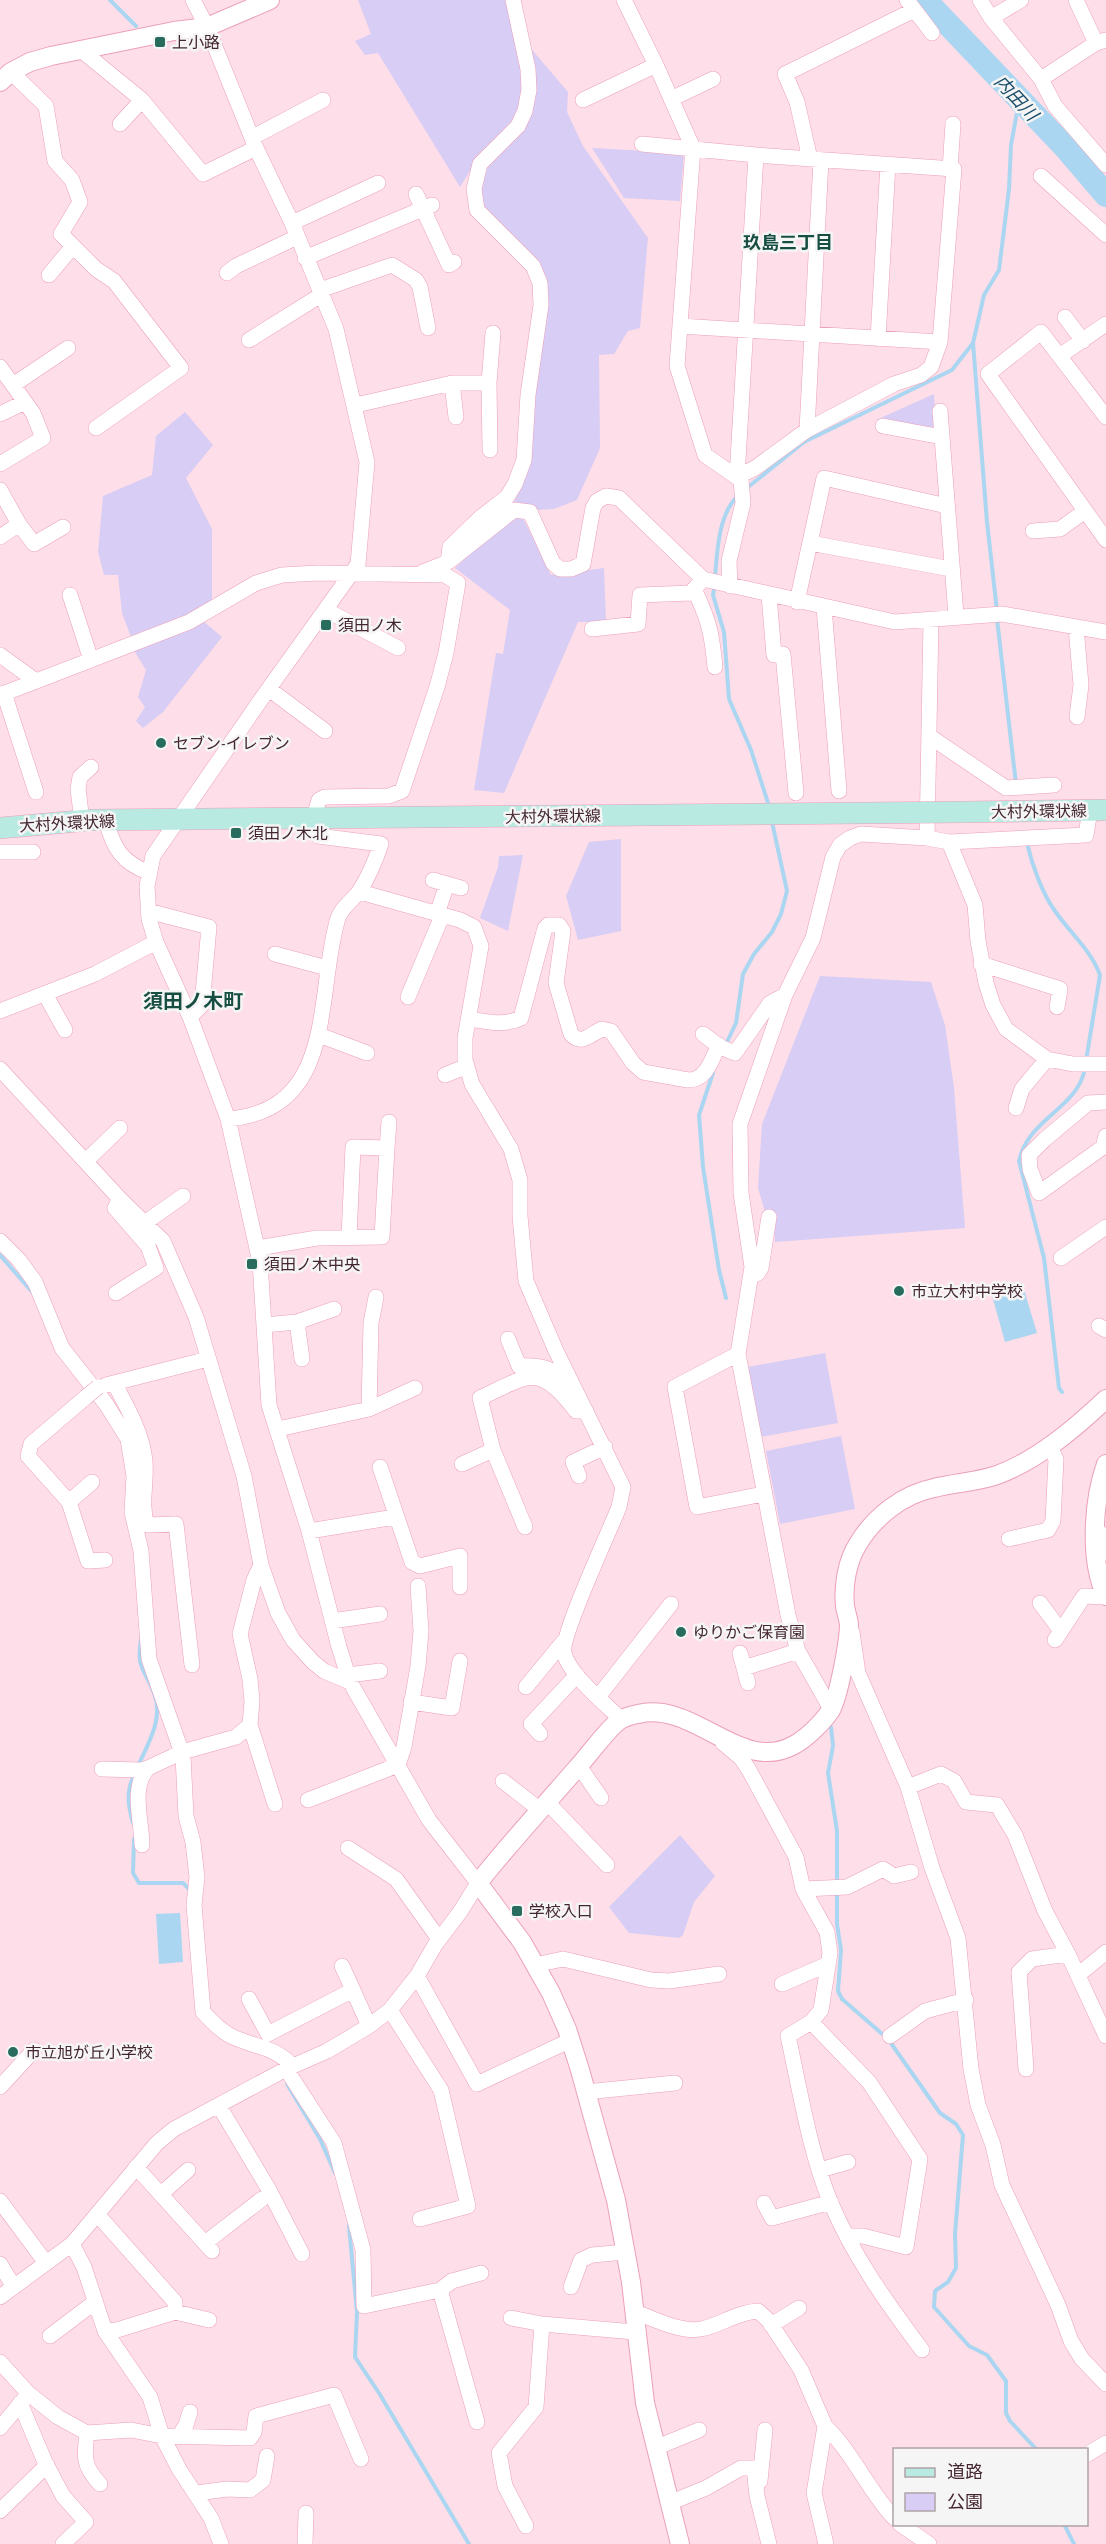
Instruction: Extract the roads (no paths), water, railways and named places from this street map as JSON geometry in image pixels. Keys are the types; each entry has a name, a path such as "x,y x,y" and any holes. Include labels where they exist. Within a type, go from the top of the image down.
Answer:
{"main road":[{"name":"大村外環状線","path":"0,828 106,820 1098,810"}],"street":[{"path":"193,0 207,27 254,143 295,230 336,329 356,405 367,462 358,564 153,856 147,886 148,911 156,942 190,1017 228,1119 258,1248 269,1405 309,1531 349,1679 429,1820 522,1942 551,1993 570,2040 616,2199 626,2252 645,2403 680,2544"},
{"path":"96,428 114,425 181,368 114,281 96,269 61,234 80,202 72,180 55,161 46,106 6,77 30,62 81,50 207,27 270,0"},
{"path":"448,562 450,547 480,518 507,497 519,476 524,460 528,395 541,305 540,284 532,266 477,210 474,189 480,164 518,126 525,111 529,90 528,69 513,0"},
{"path":"980,0 991,18 1041,79 1055,106 1106,165"},
{"path":"991,18 1021,0"},
{"path":"1041,79 1101,42 1076,0"},
{"path":"628,1 693,148 677,366 705,455 739,478"},
{"path":"807,430 815,159 797,102 785,74 911,5 932,33"},
{"path":"81,50 142,100 203,174 323,100"},
{"path":"583,100 656,65"},
{"path":"671,99 713,79"},
{"path":"120,124 142,100"},
{"path":"950,169 953,124"},
{"path":"642,144 756,155 954,169 940,342 931,367 921,375 894,384 807,430 739,478"},
{"path":"592,628 638,624 640,595 692,593 712,584 729,561 743,503 739,478 756,155"},
{"path":"878,339 888,164"},
{"path":"1041,176 1106,235"},
{"path":"227,273 295,230 378,183"},
{"path":"416,194 427,207 449,265 454,262"},
{"path":"305,258 427,207"},
{"path":"50,275 73,246"},
{"path":"266,347 253,337 321,293 393,265 416,280 420,287 428,328"},
{"path":"1065,316 1083,341"},
{"path":"1061,355 1106,324"},
{"path":"680,326 940,342"},
{"path":"1106,417 1061,355 1041,332 984,374 1106,540"},
{"path":"490,450 489,383 493,333"},
{"path":"13,385 68,348"},
{"path":"0,367 33,412 43,438 0,464"},
{"path":"356,405 452,383 489,383"},
{"path":"452,383 456,417"},
{"path":"0,414 25,402"},
{"path":"940,411 951,569 962,615"},
{"path":"883,426 942,437"},
{"path":"798,602 824,478 946,506"},
{"path":"0,490 19,524 34,544 63,527"},
{"path":"417,574 448,562 506,514 514,510 530,512 553,563 560,569 571,569 583,564 593,508 597,501 606,496 619,498 712,584 895,622 962,615 1002,614 1106,632"},
{"path":"1033,531 1060,529 1085,511"},
{"path":"0,537 19,524"},
{"path":"810,543 951,569"},
{"path":"36,792 2,694 189,622 256,583 282,575 318,573 445,575 458,583 446,652 437,687 402,791 389,796 325,797 319,801 314,818 318,836 381,844 360,892 347,902 338,916 327,968 319,1035 304,1074 295,1088 276,1106 248,1118 228,1119"},
{"path":"712,584 708,618 712,632 714,667"},
{"path":"70,595 91,660"},
{"path":"769,595 774,655 783,654 796,793"},
{"path":"824,607 839,791"},
{"path":"326,610 398,648"},
{"path":"927,838 931,620"},
{"path":"1076,627 1081,685 1077,717"},
{"path":"0,656 36,681"},
{"path":"269,689 325,731"},
{"path":"929,736 1006,788 1054,785"},
{"path":"82,821 80,777 91,767"},
{"path":"831,1709 798,1651 788,1615 738,1354 752,1267 741,1193 740,1124 785,995 813,938 832,857 840,845 861,834 927,838 949,842 1086,835 1098,810"},
{"path":"106,820 111,841 122,858 137,869 150,873"},
{"path":"949,842 975,905 981,964 993,1005 1006,1029 1047,1059 1073,1064 1102,1064"},
{"path":"0,852 33,852"},
{"path":"408,997 439,915 447,884"},
{"path":"360,892 460,920 474,927 481,946 465,1038 467,1066 472,1084 511,1149 520,1180 520,1216 526,1281 572,1383 623,1487 619,1507 564,1642 526,1687"},
{"path":"148,911 209,927 202,1005 190,1017"},
{"path":"469,1019 495,1023 521,1018 545,928 548,925 559,925 563,931 556,983 575,1038 585,1039 598,1030 606,1030 615,1035 633,1063 643,1072 688,1080 695,1080 704,1075 724,1048"},
{"path":"0,1011 95,974 156,942"},
{"path":"275,954 327,968"},
{"path":"981,964 1060,989 1058,1007"},
{"path":"45,994 65,1030"},
{"path":"703,1034 735,1053 770,1003 785,995"},
{"path":"319,1035 367,1053"},
{"path":"1016,1108 1022,1089 1047,1059"},
{"path":"445,1075 467,1066"},
{"path":"0,1069 87,1160 120,1199 163,1241 196,1317 244,1476 261,1565 278,1613 293,1640 324,1671 349,1679 380,1671"},
{"path":"1106,1102 1088,1103 1029,1155 1030,1169 1039,1193 1103,1148 1106,1136"},
{"path":"258,1248 317,1238 382,1238 389,1122"},
{"path":"87,1160 120,1128"},
{"path":"349,1237 352,1147 387,1148"},
{"path":"146,1222 183,1196"},
{"path":"116,1293 156,1268 148,1246 115,1208 120,1199"},
{"path":"751,1276 758,1273 761,1268 769,1217"},
{"path":"1061,1258 1106,1227"},
{"path":"0,1241 19,1260 35,1282 62,1348 106,1404 128,1439 134,1476 132,1512 141,1551 149,1659 163,1695 166,1714 182,1752 186,1816 193,1842 197,1877 194,1905 203,2012 211,2021 232,2036 280,2053 334,2143 363,2250 364,2306 440,2290 452,2281 481,2273"},
{"path":"369,1409 371,1323 376,1297"},
{"path":"264,1325 297,1322 334,1309"},
{"path":"297,1322 302,1359"},
{"path":"508,1339 519,1365 539,1365 556,1370 572,1383"},
{"path":"738,1354 675,1387 697,1507 763,1494"},
{"path":"105,1560 88,1561 69,1502 28,1455 30,1444 98,1387 208,1359"},
{"path":"525,1527 493,1450 480,1398 517,1381 532,1377 550,1382 576,1411 586,1412"},
{"path":"114,1383 138,1432 145,1460 142,1511 147,1525 176,1524 192,1665"},
{"path":"278,1429 369,1409 415,1388"},
{"path":"1106,1399 1049,1445 995,1476 930,1488 900,1502 881,1515 857,1544 850,1560 845,1606 854,1638 858,1673 908,1786 932,1868 958,1938 966,2000 971,2069 978,2105 993,2145 1002,2185 1058,2305 1071,2342 1082,2359 1106,2384"},
{"path":"1009,1539 1048,1530 1053,1521 1056,1459 1049,1445"},
{"path":"579,1476 573,1462 605,1447"},
{"path":"462,1464 493,1450"},
{"path":"1040,1603 1058,1635 1084,1596 1106,1597 1096,1556 1096,1530 1101,1511 1095,1500 1106,1464"},
{"path":"380,1467 412,1562 420,1566 460,1556 460,1587"},
{"path":"69,1502 92,1482"},
{"path":"309,1531 395,1517"},
{"path":"1096,1530 1103,1535 1106,1554"},
{"path":"261,1565 254,1580 240,1634 250,1679 252,1701 250,1725 275,1804"},
{"path":"398,1765 404,1747 418,1666 421,1631 418,1586"},
{"path":"598,1697 671,1604"},
{"path":"332,1621 380,1614"},
{"path":"0,2297 72,2244 157,2143 174,2129 289,2068 327,2051 369,2026 390,2010 417,1976 439,1939 478,1883 621,1719 660,1711 683,1717 736,1745 759,1750 776,1750 792,1746 807,1736 831,1709 840,1677 849,1624"},
{"path":"564,1642 564,1654 577,1675 621,1719"},
{"path":"744,1668 798,1651"},
{"path":"411,1701 452,1708 460,1661"},
{"path":"531,1725 577,1675"},
{"path":"102,1769 140,1769 182,1752 236,1737 250,1725"},
{"path":"714,1735 741,1758 749,1770 796,1857 802,1888 826,1932 830,1953 821,2010 811,2022 788,2036 820,2170 831,2202 866,2273 921,2350"},
{"path":"308,1800 398,1765"},
{"path":"579,1766 601,1798"},
{"path":"140,1769 142,1774 138,1803 142,1845"},
{"path":"908,1786 941,1774 954,1781 966,1802 997,1805 1015,1835 1045,1911 1068,1954 1106,2036"},
{"path":"503,1781 544,1806 607,1865"},
{"path":"348,1848 396,1879 439,1939"},
{"path":"802,1888 847,1887 883,1869 894,1876 910,1872"},
{"path":"1078,1975 1106,1952"},
{"path":"1026,2069 1019,1972 1032,1959 1068,1954"},
{"path":"535,1965 563,1959 651,1980 669,1981 719,1974"},
{"path":"782,1984 828,1964"},
{"path":"342,1966 369,2026"},
{"path":"417,1976 477,2084 570,2040"},
{"path":"249,1999 268,2034 353,1990"},
{"path":"890,2036 925,2011 966,2000"},
{"path":"390,2010 441,2090 468,2206 420,2219"},
{"path":"811,2022 869,2082 921,2159 906,2247 863,2236 848,2236"},
{"path":"0,2087 34,2050"},
{"path":"586,2092 675,2083"},
{"path":"219,2106 268,2188 302,2254"},
{"path":"820,2170 848,2162"},
{"path":"136,2168 208,2247 262,2199"},
{"path":"161,2194 188,2170"},
{"path":"0,2201 46,2263"},
{"path":"764,2203 772,2218 831,2202"},
{"path":"97,2214 175,2302 175,2312"},
{"path":"72,2244 84,2267 105,2331 150,2397 162,2436 178,2469 197,2493 211,2518 221,2544"},
{"path":"571,2287 581,2260 592,2255 626,2252"},
{"path":"0,2264 14,2287"},
{"path":"440,2290 477,2422"},
{"path":"50,2336 95,2302"},
{"path":"771,2325 799,2307"},
{"path":"634,2312 683,2328 700,2329 744,2312 758,2311 771,2325 801,2370 825,2426 842,2442 865,2482 893,2517"},
{"path":"105,2331 117,2330 175,2312 209,2320"},
{"path":"511,2318 542,2324 635,2332"},
{"path":"526,2526 505,2486 499,2453 536,2407 542,2324"},
{"path":"0,2362 25,2399 47,2465 63,2496 86,2522 63,2544"},
{"path":"25,2399 87,2433 131,2430 162,2436 250,2438 254,2432 256,2416 334,2394 361,2460"},
{"path":"0,2428 25,2399"},
{"path":"179,2436 190,2412"},
{"path":"825,2426 814,2493 826,2544"},
{"path":"655,2448 699,2430"},
{"path":"757,2496 765,2430"},
{"path":"87,2433 85,2448 87,2470 100,2484"},
{"path":"1088,2454 1106,2444"},
{"path":"197,2493 227,2489 250,2490 263,2480 267,2456"},
{"path":"0,2511 47,2465"},
{"path":"669,2503 706,2488 741,2468 754,2468 757,2496 769,2544"},
{"path":"305,2544 306,2513"},
{"path":"903,2526 929,2544"}],"water":[{"path":"1022,1283 1037,1333 1005,1342 991,1292"},
{"path":"180,1913 183,1962 159,1964 156,1914"}],"waterway":[{"path":"110,0 136,26"},
{"name":"内田川","path":"925,0 1065,147 1106,195"},
{"path":"997,611 987,522 973,343 984,295 999,270 1009,189 1011,145 1019,101"},
{"path":"747,488 804,442 952,370 973,343"},
{"path":"715,578 722,524 737,497"},
{"path":"715,585 713,595 724,632 729,699 751,750 769,806"},
{"path":"997,619 1016,784"},
{"path":"726,1044 736,1023 743,974 754,954 772,932 781,914 787,891 772,822"},
{"path":"1027,843 1050,904 1080,942 1100,975 1086,1061"},
{"path":"1062,1392 1059,1388 1044,1258 1019,1161 1024,1146 1033,1134 1073,1094 1081,1082 1085,1068"},
{"path":"713,1073 699,1115 703,1167 719,1270 726,1298"},
{"path":"0,1255 33,1293"},
{"path":"138,1766 154,1731 157,1712 154,1693 142,1668 141,1640"},
{"path":"831,1727 833,1746 828,1773 837,1831 837,1882"},
{"path":"133,1823 129,1799 134,1775"},
{"path":"134,1839 133,1873 139,1883 183,1883 190,1890"},
{"path":"837,1893 837,1924 841,1950 838,1991 842,1999 888,2039 940,2113 956,2124 963,2135 955,2234 956,2268 948,2282 935,2291 934,2307 969,2346 987,2355 1006,2381 1006,2413 1010,2421 1035,2448"},
{"path":"287,2084 320,2139 335,2173"},
{"path":"349,2226 357,2312 355,2357 469,2544"},
{"path":"1065,2526 1074,2544"}],"place":[{"name":"上小路","path":"160,42"},
{"name":"須田ノ木","path":"326,625"},
{"name":"セブン-イレブン","path":"161,743"},
{"name":"須田ノ木北","path":"236,833"},
{"name":"須田ノ木中央","path":"252,1264"},
{"name":"市立大村中学校","path":"899,1291"},
{"name":"ゆりかご保育園","path":"681,1632"},
{"name":"学校入口","path":"517,1911"},
{"name":"市立旭が丘小学校","path":"13,2052"}],"district":[{"name":"玖島三丁目","path":"788,243"},
{"name":"須田ノ木町","path":"193,1001"}]}
